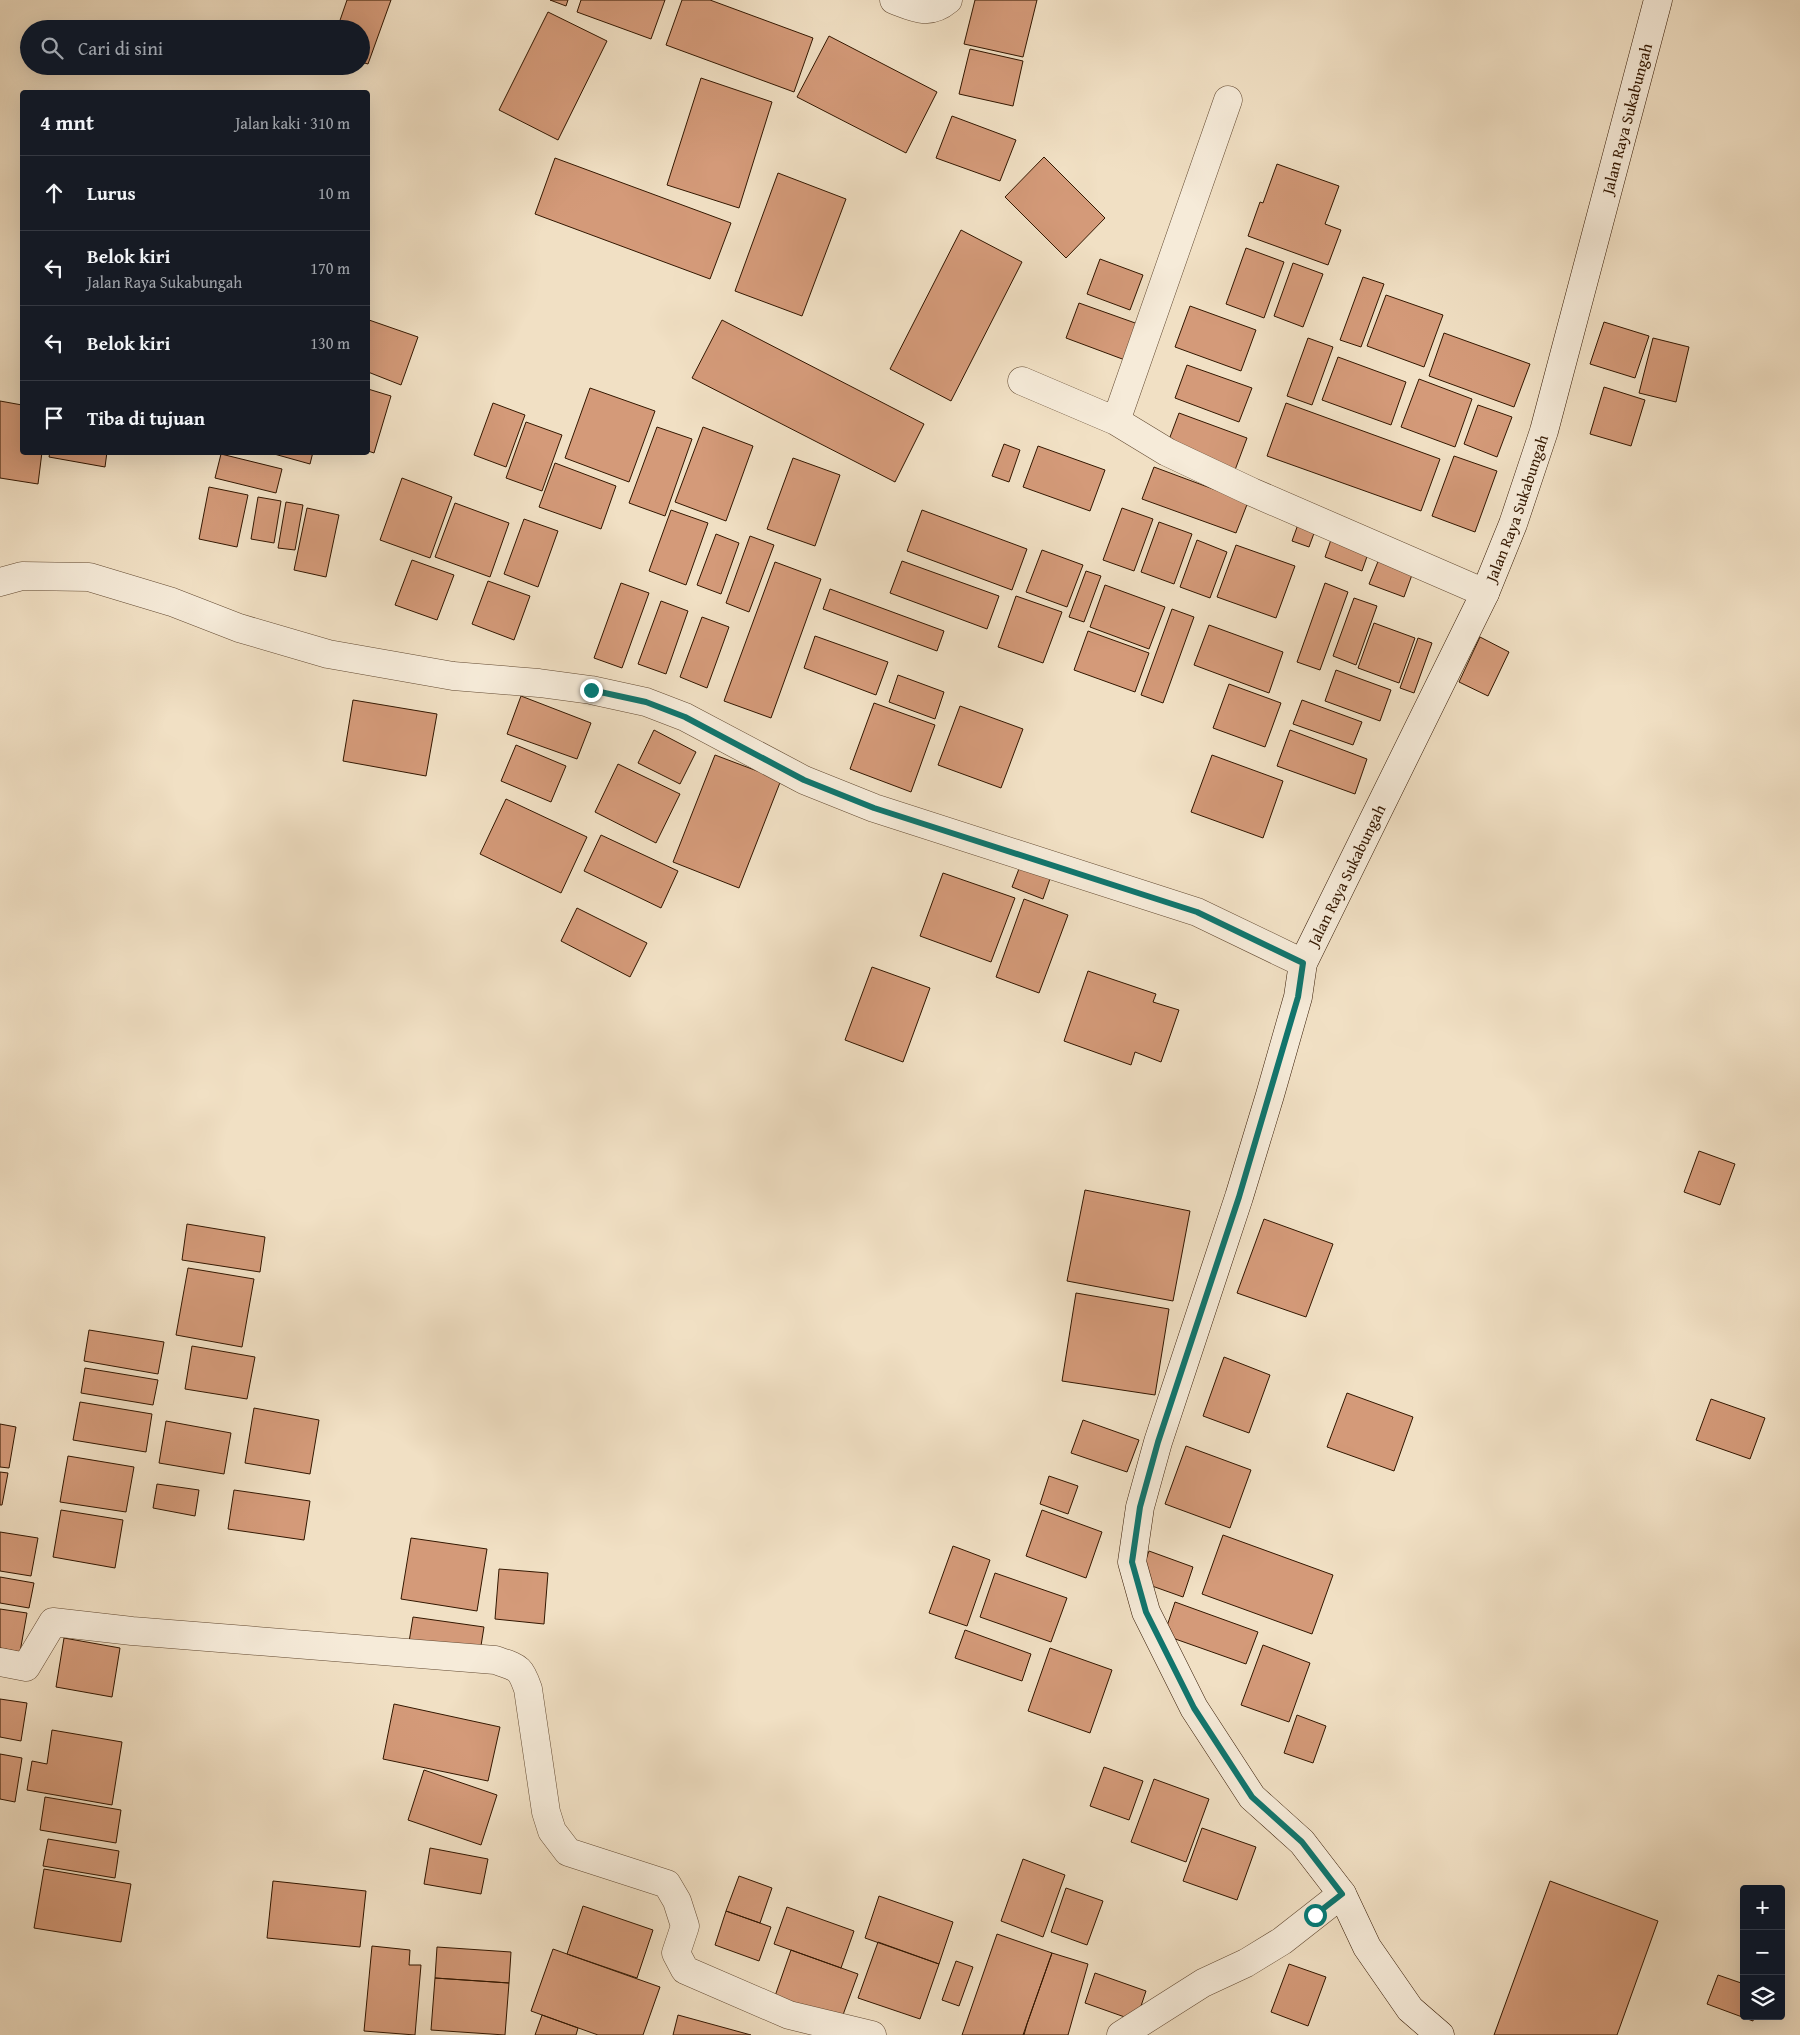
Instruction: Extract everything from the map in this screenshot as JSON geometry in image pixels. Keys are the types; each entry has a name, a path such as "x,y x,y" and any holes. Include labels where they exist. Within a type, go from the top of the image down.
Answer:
{"street":[{"path":"894,0 915,8 927,10 939,8 948,0"},
{"name":"Jalan Raya Sukabungah","path":"1440,2035 1410,2009 1368,1947 1342,1894 1302,1842 1252,1797 1194,1708 1146,1612 1132,1562 1140,1507 1158,1442 1253,1150 1298,997 1303,963 1485,593 1512,524 1544,431 1658,0"},
{"path":"1116,421 1228,100"},
{"path":"1022,381 1116,421 1167,452 1252,492 1485,593"},
{"path":"0,582 22,576 89,577 172,602 239,628 328,654 453,676 539,683 591,690 646,702 685,717 804,780 839,795 883,811 1197,912 1303,963"},
{"path":"0,1662 26,1667 53,1622 142,1632 495,1660 512,1666 523,1673 528,1689 546,1812 552,1831 568,1852 667,1884 677,1902 685,1926 676,1953 684,1970 789,2015 872,2035"},
{"path":"1120,2035 1203,1983 1246,1963 1282,1941 1342,1894"}],"building":[{"path":"347,0 391,0 370,58 370,20 340,20"},
{"path":"550,0 568,0 566,6"},
{"path":"581,0 665,0 651,39 577,12"},
{"path":"682,0 710,0 813,38 794,92 666,45"},
{"path":"975,0 1037,0 1023,57 964,44"},
{"path":"548,12 607,41 558,140 499,110"},
{"path":"829,36 937,92 906,153 797,97"},
{"path":"970,49 1023,61 1013,106 959,94"},
{"path":"701,78 772,102 739,208 667,185"},
{"path":"952,116 1016,140 1000,181 936,158"},
{"path":"1044,157 1105,218 1066,258 1005,197"},
{"path":"555,158 731,223 710,279 535,214"},
{"path":"1277,164 1339,186 1325,224 1341,230 1328,265 1248,236 1260,202 1263,203"},
{"path":"778,173 846,199 802,316 735,291"},
{"path":"961,230 1022,262 951,401 890,369"},
{"path":"1246,248 1284,262 1264,318 1226,304"},
{"path":"1100,259 1143,275 1130,310 1087,294"},
{"path":"1293,263 1323,274 1303,327 1274,316"},
{"path":"1363,277 1384,284 1361,347 1340,340"},
{"path":"1386,295 1443,315 1424,367 1367,346"},
{"path":"1079,303 1138,324 1125,360 1066,338"},
{"path":"1190,306 1256,330 1241,371 1175,347"},
{"path":"370,320 418,337 401,385 370,373"},
{"path":"722,320 924,424 895,482 692,378"},
{"path":"1604,322 1649,336 1635,378 1590,364"},
{"path":"1444,333 1530,364 1514,407 1429,376"},
{"path":"1308,338 1333,347 1312,405 1287,396"},
{"path":"1653,338 1689,347 1676,402 1639,393"},
{"path":"1338,357 1406,382 1391,425 1322,400"},
{"path":"1187,365 1252,388 1239,422 1175,398"},
{"path":"1419,379 1472,399 1455,447 1401,427"},
{"path":"1604,387 1645,400 1631,446 1590,434"},
{"path":"590,388 655,411 629,482 565,458"},
{"path":"370,390 391,396 374,453 370,452"},
{"path":"0,401 20,405 20,455 42,455 38,484 0,478"},
{"path":"493,403 525,415 506,467 474,455"},
{"path":"1286,403 1440,459 1421,511 1267,456"},
{"path":"1478,405 1512,417 1497,457 1464,444"},
{"path":"1179,413 1247,438 1235,470 1167,445"},
{"path":"526,422 562,435 542,491 506,478"},
{"path":"657,427 692,439 665,516 629,503"},
{"path":"703,427 753,446 726,521 675,502"},
{"path":"1004,444 1020,450 1009,482 992,476"},
{"path":"1038,446 1105,470 1090,511 1023,487"},
{"path":"49,455 107,455 105,467 49,457"},
{"path":"221,455 282,469 276,493 215,478"},
{"path":"278,455 312,455 310,464"},
{"path":"1454,456 1497,471 1475,532 1432,516"},
{"path":"793,458 840,475 815,546 767,529"},
{"path":"555,463 616,486 601,529 539,507"},
{"path":"1154,467 1248,502 1236,533 1142,499"},
{"path":"402,478 452,497 430,558 380,540"},
{"path":"209,487 248,495 237,547 199,539"},
{"path":"258,497 281,501 274,543 251,539"},
{"path":"286,502 303,505 295,550 278,548"},
{"path":"455,503 509,523 490,577 435,557"},
{"path":"307,508 339,515 326,577 294,570"},
{"path":"1122,508 1153,519 1134,571 1103,560"},
{"path":"671,510 708,523 686,585 649,571"},
{"path":"922,510 1027,549 1012,590 907,551"},
{"path":"524,519 558,531 538,587 504,574"},
{"path":"1300,519 1317,525 1309,547 1292,541"},
{"path":"1159,522 1192,534 1174,584 1141,572"},
{"path":"1334,531 1371,545 1362,571 1325,557"},
{"path":"716,534 739,543 721,594 697,585"},
{"path":"750,536 774,545 749,612 726,603"},
{"path":"1197,540 1227,552 1210,598 1180,587"},
{"path":"1236,545 1295,566 1276,618 1217,597"},
{"path":"1042,550 1083,565 1067,607 1026,592"},
{"path":"1379,559 1413,572 1404,597 1369,584"},
{"path":"412,560 454,575 437,620 395,605"},
{"path":"902,561 999,596 987,629 890,593"},
{"path":"775,562 821,579 771,718 724,701"},
{"path":"1086,571 1101,576 1084,622 1069,617"},
{"path":"488,581 530,596 514,640 472,624"},
{"path":"621,583 649,593 622,668 594,658"},
{"path":"1325,583 1348,592 1320,670 1297,662"},
{"path":"1105,585 1165,607 1149,649 1090,627"},
{"path":"830,589 944,631 937,651 823,609"},
{"path":"1016,596 1062,612 1043,663 998,647"},
{"path":"1354,598 1377,606 1356,665 1333,656"},
{"path":"661,601 688,611 666,674 638,664"},
{"path":"1172,609 1194,617 1163,703 1141,695"},
{"path":"702,617 729,627 707,688 680,677"},
{"path":"1374,623 1415,638 1399,683 1358,668"},
{"path":"1209,625 1283,652 1269,693 1194,665"},
{"path":"1088,631 1149,653 1135,692 1074,670"},
{"path":"815,636 888,662 876,695 804,668"},
{"path":"1480,637 1509,652 1488,696 1459,682"},
{"path":"1418,638 1432,643 1414,693 1400,688"},
{"path":"1336,670 1391,690 1380,721 1325,701"},
{"path":"898,675 944,692 935,719 889,702"},
{"path":"1229,684 1281,703 1265,747 1213,728"},
{"path":"521,696 591,723 577,759 507,734"},
{"path":"353,700 437,714 426,776 343,761"},
{"path":"1302,700 1362,722 1353,745 1293,724"},
{"path":"874,703 935,725 911,792 850,769"},
{"path":"960,706 1023,729 1001,788 938,765"},
{"path":"654,730 696,752 680,784 638,763"},
{"path":"1290,730 1367,759 1355,794 1277,766"},
{"path":"516,745 566,766 551,802 501,781"},
{"path":"715,755 781,780 739,888 673,862"},
{"path":"1212,755 1283,781 1263,838 1191,812"},
{"path":"618,764 680,794 656,843 595,812"},
{"path":"506,799 587,837 561,893 480,854"},
{"path":"601,835 678,871 661,908 584,871"},
{"path":"1022,861 1052,873 1043,899 1012,887"},
{"path":"943,873 1015,898 991,962 920,936"},
{"path":"1024,899 1068,915 1039,993 996,977"},
{"path":"577,908 647,943 630,977 561,941"},
{"path":"872,967 930,988 903,1062 845,1040"},
{"path":"1088,971 1156,994 1153,1002 1179,1010 1161,1062 1135,1052 1131,1065 1064,1041"},
{"path":"1699,1151 1735,1164 1720,1205 1684,1192"},
{"path":"1085,1190 1190,1211 1173,1301 1067,1281"},
{"path":"1264,1219 1333,1244 1306,1317 1237,1293"},
{"path":"187,1224 265,1237 260,1272 182,1260"},
{"path":"188,1268 254,1279 242,1347 176,1335"},
{"path":"1076,1293 1169,1309 1155,1395 1062,1381"},
{"path":"89,1330 164,1342 158,1374 84,1361"},
{"path":"192,1346 255,1357 247,1399 185,1389"},
{"path":"1224,1357 1270,1375 1249,1433 1203,1416"},
{"path":"85,1368 158,1380 153,1405 81,1393"},
{"path":"1347,1393 1413,1417 1394,1471 1327,1447"},
{"path":"1711,1399 1765,1418 1750,1459 1696,1440"},
{"path":"80,1402 152,1414 146,1452 73,1440"},
{"path":"254,1408 319,1420 310,1474 245,1463"},
{"path":"1083,1420 1139,1440 1127,1472 1071,1453"},
{"path":"166,1421 231,1433 224,1474 159,1463"},
{"path":"0,1424 16,1427 9,1468 0,1467"},
{"path":"1186,1446 1251,1470 1230,1528 1165,1504"},
{"path":"68,1456 134,1467 126,1512 60,1502"},
{"path":"0,1472 8,1473 2,1505 0,1505"},
{"path":"1049,1476 1078,1486 1068,1514 1040,1504"},
{"path":"157,1484 199,1490 195,1516 153,1508"},
{"path":"234,1490 310,1501 304,1540 228,1529"},
{"path":"61,1510 123,1520 115,1568 53,1557"},
{"path":"1042,1510 1102,1532 1086,1578 1026,1556"},
{"path":"0,1532 38,1538 31,1576 0,1571"},
{"path":"1223,1535 1333,1575 1312,1634 1202,1594"},
{"path":"411,1538 487,1549 477,1611 401,1599"},
{"path":"953,1546 990,1560 967,1626 929,1613"},
{"path":"1149,1551 1193,1567 1183,1597 1138,1581"},
{"path":"499,1569 548,1573 544,1624 495,1619"},
{"path":"995,1573 1067,1598 1051,1642 980,1617"},
{"path":"0,1577 34,1583 29,1608 0,1603"},
{"path":"1175,1602 1258,1632 1246,1664 1164,1635"},
{"path":"0,1609 27,1613 20,1652 0,1648"},
{"path":"413,1617 484,1627 480,1652 409,1642"},
{"path":"965,1630 1031,1654 1022,1681 955,1658"},
{"path":"64,1638 120,1648 112,1697 56,1687"},
{"path":"1263,1645 1310,1663 1289,1722 1241,1705"},
{"path":"1050,1648 1112,1670 1090,1733 1028,1711"},
{"path":"0,1699 27,1703 21,1741 0,1737"},
{"path":"394,1704 500,1727 488,1781 383,1759"},
{"path":"1297,1715 1326,1726 1313,1763 1284,1753"},
{"path":"52,1730 122,1742 112,1805 27,1790 32,1761 47,1764"},
{"path":"0,1754 22,1758 15,1802 0,1799"},
{"path":"1104,1767 1143,1781 1129,1820 1090,1806"},
{"path":"424,1770 497,1795 481,1845 408,1820"},
{"path":"1154,1779 1209,1799 1186,1862 1131,1842"},
{"path":"45,1797 121,1810 116,1843 40,1830"},
{"path":"1202,1828 1256,1847 1237,1900 1183,1881"},
{"path":"48,1839 119,1851 115,1878 43,1866"},
{"path":"430,1848 488,1859 481,1894 424,1884"},
{"path":"1023,1859 1065,1875 1043,1937 1001,1921"},
{"path":"44,1869 131,1884 121,1942 34,1928"},
{"path":"739,1876 772,1888 760,1923 726,1911"},
{"path":"273,1881 366,1891 360,1947 267,1938"},
{"path":"1550,1881 1658,1921 1617,2035 1494,2035"},
{"path":"1066,1888 1103,1901 1087,1945 1051,1932"},
{"path":"879,1896 953,1922 939,1964 865,1938"},
{"path":"583,1906 653,1930 637,1978 567,1954"},
{"path":"787,1907 854,1931 841,1968 774,1944"},
{"path":"726,1911 771,1927 759,1961 715,1945"},
{"path":"997,1934 1052,1953 1024,2035 962,2035"},
{"path":"878,1942 939,1964 920,2019 858,1998"},
{"path":"372,1946 410,1950 409,1965 421,1965 415,2035 364,2031"},
{"path":"437,1947 511,1952 509,1983 435,1978"},
{"path":"553,1949 660,1987 643,2035 598,2035 531,2011"},
{"path":"791,1950 858,1974 840,2023 774,1999"},
{"path":"1052,1953 1088,1964 1068,2035 1023,2035"},
{"path":"956,1961 973,1967 959,2006 942,2000"},
{"path":"1289,1964 1326,1977 1308,2026 1271,2012"},
{"path":"1095,1973 1146,1991 1136,2021 1085,2003"},
{"path":"1718,1975 1740,1983 1740,2016 1707,2004"},
{"path":"435,1978 509,1983 505,2035 431,2030"},
{"path":"542,2015 578,2028 576,2035 535,2035"},
{"path":"678,2015 751,2035 673,2035"}],"route":[{"path":"591,690 646,702 685,717 804,780 874,808 1197,912 1303,963 1298,997 1270,1095 1239,1197 1158,1442 1140,1507 1132,1562 1146,1612 1194,1708 1252,1797 1302,1842 1342,1894 1315,1915"}]}
